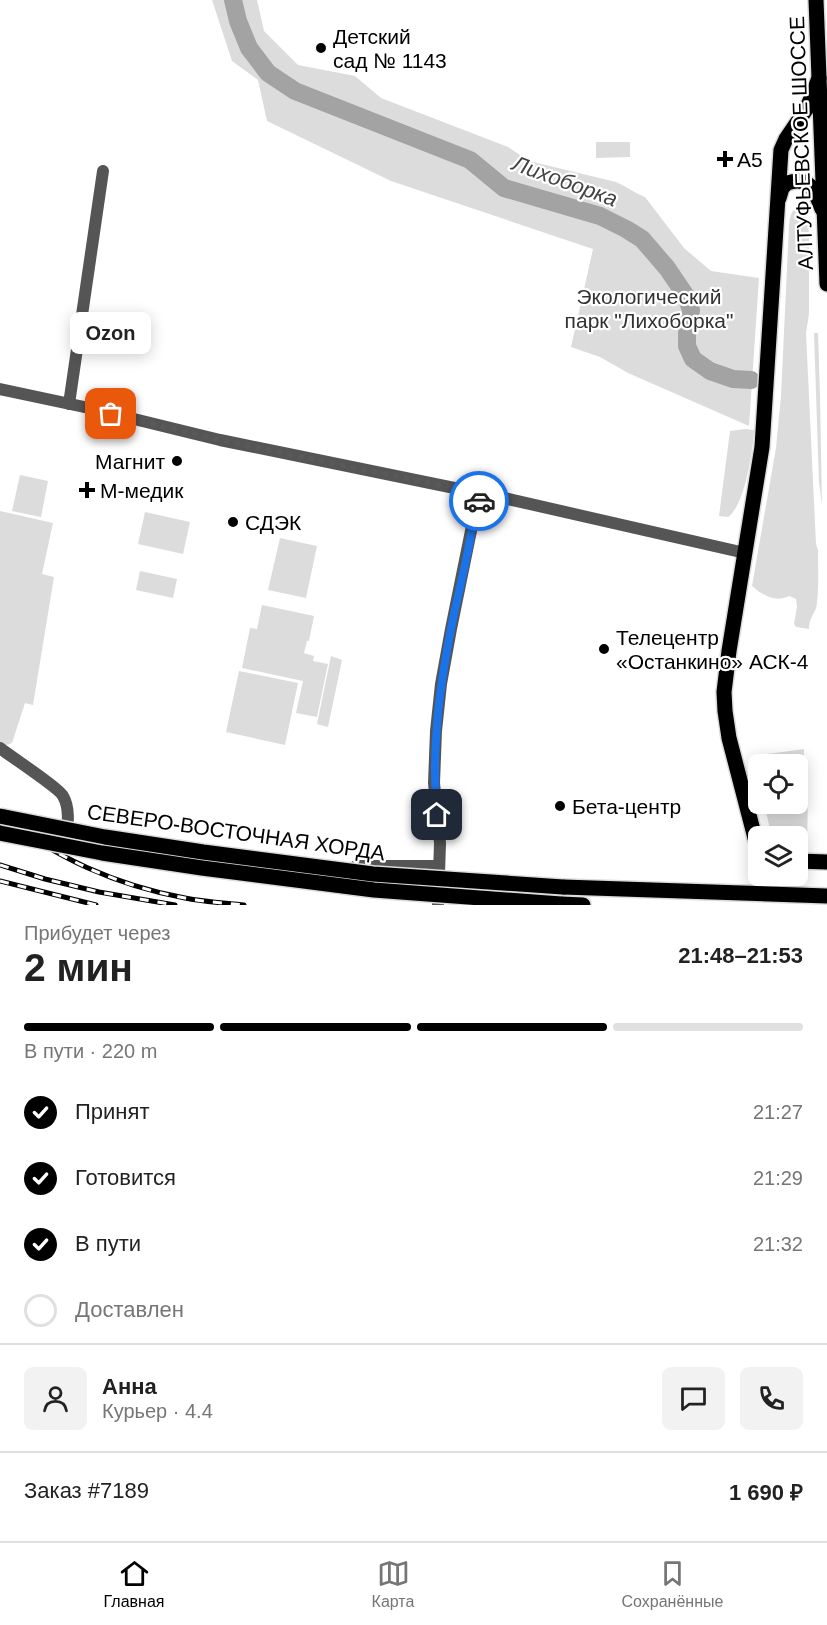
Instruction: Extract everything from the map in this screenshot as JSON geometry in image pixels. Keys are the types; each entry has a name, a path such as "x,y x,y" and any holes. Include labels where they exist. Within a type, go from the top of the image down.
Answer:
{"main road":[{"name":"АЛТУФЬЕВСКОЕ ШОССЕ","path":"816,0 827,284"},
{"path":"752,826 729,738 724,692 762,447 781,150 807,108 819,78"},
{"path":"778,201 782,188 787,183 802,180 809,184 814,192 825,219"},
{"name":"СЕВЕРО-ВОСТОЧНАЯ ХОРДА","path":"0,816 105,837 362,873 563,887 827,896"},
{"name":"СЕВЕРО-ВОСТОЧНАЯ ХОРДА","path":"0,833 102,854 305,882 374,890 583,905"},
{"path":"808,861 827,862"}],"street":[{"path":"69,404 103,171"},
{"path":"0,389 220,440 508,499 745,552"},
{"path":"438,905 440,843 434,783 436,731 441,684 473,521 481,495"},
{"path":"0,748 63,794 68,810 66,837"},
{"path":"0,824 66,837 202,858 266,864 439,866"},
{"path":"439,866 442,888 449,905"}],"green space":[{"name":"Экологический парк \"Лихоборка\"","path":"212,0 257,0 264,31 298,65 355,76 381,98 508,147 529,161 620,184 645,197 684,248 711,271 759,278 749,426 628,373 600,357 571,347 593,249 391,181 267,121 258,80 232,61"},
{"path":"596,142 630,142 630,157 596,158"},
{"path":"796,208 800,208 805,213 809,234 809,314 806,333 818,550 818,596 809,629 796,627 794,624 796,599 789,596 779,599 769,597 752,586 776,448 781,396 789,225 791,214"},
{"path":"814,333 818,333 822,505 819,482"},
{"path":"754,430 750,463 743,489 734,511 728,517 719,516 730,431"},
{"path":"20,475 48,481 41,517 12,511"},
{"path":"0,511 53,523 42,574 54,577 33,705 25,703 12,743 4,746 0,743"},
{"path":"145,512 190,522 183,554 138,544"},
{"path":"280,538 317,546 306,598 268,590"},
{"path":"140,571 177,579 173,598 136,590"},
{"path":"262,605 314,616 304,653 314,656 313,661 328,664 317,717 296,713 303,681 242,668 250,628 257,629"},
{"path":"331,656 342,660 328,727 317,724"},
{"path":"239,671 298,683 285,745 226,732"},
{"path":"804,749 804,754 768,754"},
{"path":"766,814 808,814 807,826 769,826"}],"waterway":[{"name":"Лихоборка","path":"233,0 238,21 249,48 268,73 295,91 470,160 504,188 600,216 642,239 667,268 686,296 691,310 687,346 693,359 710,371 733,379 751,380"}],"railway":[{"path":"0,813 41,843 87,868 160,893 244,905"},
{"path":"0,865 99,892 175,905"},
{"path":"0,881 96,905"}],"way so far":[{"path":"111,414 220,440 472,492 481,495 479,501"}],"place":[{"name":"Детский сад № 1143","path":"321,48"},
{"name":"А5","path":"725,159"},
{"name":"Ozon","path":"111,414"},
{"name":"Магнит","path":"177,461"},
{"name":"М-медик","path":"87,490"},
{"name":"СДЭК","path":"233,522"},
{"name":"Телецентр «Останкино» АСК-4","path":"604,649"},
{"name":"Бета-центр","path":"560,806"}],"route":[{"path":"437,815 434,783 441,684 473,521 479,501"}]}
